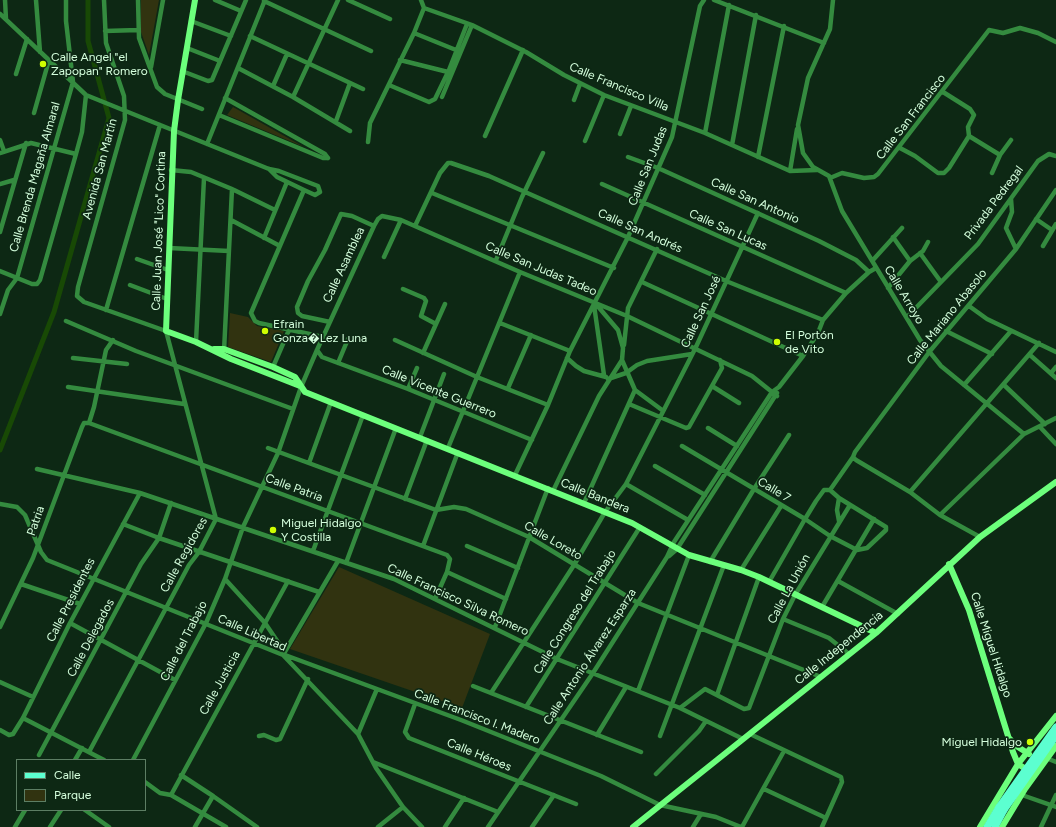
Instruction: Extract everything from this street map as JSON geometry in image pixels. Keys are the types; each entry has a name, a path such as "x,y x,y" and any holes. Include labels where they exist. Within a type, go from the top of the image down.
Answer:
{"main road":[{"path":"994,827 1054,724"},
{"path":"987,827 1005,809 1056,736"}],"street":[{"path":"5,0 6,19"},
{"path":"36,0 40,52"},
{"path":"66,0 66,21 73,82"},
{"name":"Avenida San Martín","path":"104,0 106,43 124,96 125,111 123,127 78,287 77,296 84,302 106,310"},
{"path":"138,0 138,30 159,89 178,100 202,109"},
{"path":"151,69 163,0"},
{"name":"Calle Juan José \"Lico\" Cortina","path":"166,331 171,170 174,131 182,71 195,0"},
{"path":"215,0 241,11"},
{"path":"182,71 210,81 246,0"},
{"path":"273,4 278,0"},
{"path":"293,97 338,0"},
{"path":"348,0 390,19"},
{"path":"368,142 370,123 414,33 424,8 421,0"},
{"name":"Calle San Judas","path":"515,475 548,405 570,351 614,268 675,130 700,6 704,0"},
{"path":"714,0 756,15 824,43"},
{"path":"790,171 808,78 830,29 833,0"},
{"path":"207,144 265,1 371,51"},
{"path":"705,133 729,6"},
{"name":"Calle Francisco Villa","path":"424,8 470,24 523,50 580,84 604,95 705,133 790,171 818,170"},
{"path":"0,14 86,95 269,169 279,171 318,186 320,192 315,195 277,177 269,169"},
{"path":"732,145 756,15"},
{"path":"191,21 231,36"},
{"path":"389,85 426,101 432,101 440,90 456,50 470,24"},
{"path":"442,97 470,24"},
{"path":"758,157 784,26"},
{"name":"Calle San Francisco","path":"830,178 842,174 864,178 874,177 882,171 900,148 912,129 943,92 990,30 1000,33 1020,28 1029,30 1056,42"},
{"path":"105,31 138,30"},
{"path":"414,33 456,50"},
{"path":"250,36 363,89"},
{"path":"16,74 26,39"},
{"path":"186,48 220,61"},
{"path":"485,136 523,50"},
{"path":"273,86 287,54"},
{"path":"34,113 49,60"},
{"path":"400,60 448,72"},
{"path":"238,68 336,121 350,131"},
{"name":"Calle Brenda Magaña Almaral","path":"0,314 8,290 16,278 73,82"},
{"path":"336,121 350,83"},
{"path":"574,100 580,84"},
{"path":"943,92 973,112 974,118 968,127 970,136 1000,155"},
{"path":"0,271 32,284 36,284 40,280 82,132 86,95"},
{"path":"585,141 604,95"},
{"path":"218,115 323,158 328,158 325,154 225,98"},
{"path":"620,134 631,106"},
{"path":"160,125 106,310 214,349 273,367 295,378 300,387"},
{"path":"798,125 803,153 809,163 818,170 827,174 830,178"},
{"path":"900,148 915,156 933,170 942,174 949,168 970,136"},
{"path":"0,140 2,152 26,143 34,143 76,154"},
{"path":"992,172 1000,155 1011,140"},
{"path":"0,232 26,143"},
{"path":"496,260 510,225 543,153"},
{"name":"Privada Pedregal","path":"907,317 978,244 1038,161 1048,154 1056,156"},
{"name":"Calle San Antonio","path":"628,157 658,168 849,256 862,264 868,272"},
{"name":"Calle San Andrés","path":"432,193 440,173 448,162 490,176 726,281 823,320"},
{"path":"171,170 188,172 204,178 232,189 275,210"},
{"path":"196,342 204,178"},
{"name":"Calle Arroyo","path":"830,178 842,211 920,340 941,366 1024,434"},
{"path":"0,184 14,180"},
{"path":"264,238 287,182"},
{"name":"Calle San Lucas","path":"602,184 846,293"},
{"path":"224,352 232,189"},
{"path":"304,190 251,313 255,321 258,323 323,337"},
{"name":"Calle Mariano Abasolo","path":"805,519 824,490 830,490 855,452 930,351 1016,249 1056,190"},
{"path":"415,226 432,193 614,268"},
{"path":"1010,199 1012,212 1007,224 1006,232 1016,249"},
{"path":"330,322 302,316 298,313 297,307 308,281 341,214 352,216 374,226"},
{"name":"Calle San José","path":"491,693 574,565 605,512 626,484 662,410 695,349 758,214"},
{"name":"Calle San Judas Tadeo","path":"378,219 389,216 400,220 496,260 594,304 627,316 720,360 730,367 752,376 777,396"},
{"path":"1036,218 1052,230"},
{"name":"Calle Asamblea","path":"243,527 278,453 300,387 378,219"},
{"path":"231,220 280,246"},
{"path":"384,257 400,220"},
{"path":"1043,246 1056,224"},
{"path":"873,260 902,228"},
{"path":"893,237 910,261"},
{"path":"888,288 928,242"},
{"path":"169,248 229,251"},
{"path":"657,249 628,308 622,360 626,373 635,390 662,410"},
{"path":"920,253 941,282"},
{"path":"137,259 168,270"},
{"name":"Calle Antonio Álvarez Esparza","path":"674,548 688,520 772,392 779,387 803,356 818,333 823,320 846,293 868,272 876,268"},
{"path":"448,448 520,272"},
{"path":"642,282 803,356"},
{"path":"130,285 167,299"},
{"path":"403,289 424,298 426,302 421,316 436,324"},
{"path":"423,353 444,304"},
{"path":"594,304 615,325 623,348"},
{"path":"594,304 604,375"},
{"path":"969,306 987,319 1056,352"},
{"path":"66,321 136,351 293,409"},
{"path":"500,323 570,351"},
{"path":"273,367 289,330"},
{"name":"Calle Regidores","path":"89,752 189,565 199,552 216,519 184,404 166,331"},
{"path":"946,331 992,354"},
{"path":"964,385 1011,331"},
{"path":"508,388 531,336"},
{"path":"338,363 348,339"},
{"path":"89,423 94,407 96,390 106,350 113,340"},
{"path":"395,340 477,377 548,405"},
{"path":"910,492 1039,343"},
{"name":"Calle Vicente Guerrero","path":"317,350 322,357 408,389 532,440"},
{"path":"224,352 300,387"},
{"path":"608,379 626,373 637,365 647,361 692,354"},
{"path":"1030,355 1056,378"},
{"path":"73,358 127,364"},
{"path":"567,358 584,371 604,375 608,379"},
{"path":"495,627 529,537 551,489 608,379 622,360"},
{"path":"630,403 686,428 689,427 722,368 720,360"},
{"path":"722,368 730,367"},
{"path":"1051,373 1056,367"},
{"path":"408,389 417,368"},
{"path":"420,437 444,374"},
{"path":"1004,385 1042,425 1056,444"},
{"path":"712,386 739,403"},
{"path":"68,387 184,404"},
{"name":"Calle Bandera","path":"300,387 305,392 551,489 640,527 674,548 689,555 741,570 759,577 876,633"},
{"name":"Calle Antonio Álvarez Esparza","path":"488,827 593,673 667,557 727,473 777,396 779,387"},
{"path":"584,504 635,390"},
{"path":"309,464 331,402"},
{"path":"313,551 363,415"},
{"path":"940,515 1024,434 1056,418"},
{"name":"Patria","path":"0,627 22,584 38,545 63,474 82,427 84,423 89,423"},
{"name":"Calle Patria","path":"89,423 449,556 450,561 447,572 435,599"},
{"path":"346,564 396,428"},
{"path":"708,428 737,446"},
{"path":"710,562 754,489 790,435"},
{"path":"405,499 427,440"},
{"name":"Calle 7","path":"682,446 805,519 830,536 856,550"},
{"name":"Calle Loreto","path":"268,448 278,453 436,510 460,507 529,537 638,603 821,676"},
{"path":"423,546 458,452"},
{"path":"853,456 856,460 910,492 940,515 980,537"},
{"path":"655,466 705,495"},
{"name":"Calle Francisco Silva Romero","path":"37,469 140,493 394,579 495,627 557,659 680,708 743,739"},
{"name":"Calle Independencia","path":"633,827 876,633 980,537 1056,482"},
{"path":"626,484 688,520"},
{"path":"830,490 838,498 874,519 886,528 867,548 856,550"},
{"name":"Calle Presidentes","path":"0,730 9,735 13,734 23,718 93,578 140,493"},
{"path":"838,498 837,510 839,521"},
{"name":"Calle Delegados","path":"39,755 127,591 147,555 159,538 170,503"},
{"name":"Calle Libertad","path":"1,504 17,507 25,516 38,545 47,560 284,653 358,734 373,762 403,807 422,827"},
{"name":"Calle La Unión","path":"717,695 747,710 750,706 783,619 795,594 850,505"},
{"path":"741,570 781,506"},
{"path":"769,582 805,519"},
{"path":"822,607 874,519"},
{"path":"123,524 199,552 319,592"},
{"name":"Calle del Trabajo","path":"134,759 206,623 225,580 243,527"},
{"name":"Calle Congreso del Trabajo","path":"526,707 640,527"},
{"path":"467,546 518,568"},
{"path":"638,692 689,555"},
{"path":"225,580 265,623 284,653 338,561"},
{"name":"Calle Miguel Hidalgo","path":"949,564 969,610 1007,734 1018,764"},
{"path":"660,736 724,565"},
{"path":"447,572 506,599"},
{"path":"680,708 705,690 717,695 759,577"},
{"path":"838,580 898,614"},
{"name":"Calle Justicia","path":"171,795 288,581"},
{"path":"22,584 80,604"},
{"path":"783,619 829,638 849,654"},
{"path":"70,623 175,680"},
{"name":"Calle Francisco I. Madero","path":"284,653 540,751 601,776 660,805 716,817 741,827"},
{"path":"259,736 266,736 276,740 280,739 308,679"},
{"path":"0,682 33,697"},
{"path":"473,686 641,752"},
{"path":"597,735 626,687"},
{"path":"358,734 377,689"},
{"name":"Calle Héroes","path":"415,704 406,730 407,736 576,804"},
{"path":"1056,716 1052,727 1056,730"},
{"path":"23,718 102,759"},
{"path":"656,774 699,731 706,721"},
{"path":"980,827 1018,764 1054,724"},
{"path":"750,734 839,776 843,780 822,827"},
{"name":"Calle Miguel Hidalgo","path":"1007,734 1013,742 1027,753"},
{"path":"1005,809 1022,795 1046,758 1056,746"},
{"path":"76,759 82,748"},
{"path":"741,827 764,789 784,751"},
{"path":"1027,753 1056,762"},
{"path":"373,762 498,812"},
{"path":"1018,764 1035,775"},
{"path":"181,775 257,827"},
{"path":"146,783 160,793 171,795 226,827"},
{"path":"764,789 826,818"},
{"path":"532,827 554,795"},
{"path":"998,796 1006,795 1013,802 1005,809 1002,827"},
{"path":"1022,795 1054,806"},
{"path":"1041,827 1054,806 1056,795"},
{"path":"196,827 213,796"},
{"path":"445,827 464,798"},
{"path":"378,827 403,807"},
{"path":"14,827 23,811"},
{"path":"50,827 60,811"},
{"path":"86,811 109,827"},
{"path":"693,827 701,814"}],"green space":[{"path":"141,0 159,0 149,55 141,32"},
{"path":"233,107 304,147 227,115"},
{"path":"230,313 248,317 257,326 284,331 271,362 228,347"},
{"path":"339,567 490,634 462,708 290,649"}],"waterway":[{"path":"0,450 54,312 109,118 88,41 88,0"}],"place":[{"name":"Calle Angel \"el Zapopan\" Romero","path":"43,64"},
{"name":"Efrain Gonza�Lez Luna","path":"265,331"},
{"name":"El Portón de Vito","path":"777,342"},
{"name":"Miguel Hidalgo Y Costilla","path":"273,530"},
{"name":"Miguel Hidalgo","path":"1030,742"}]}
